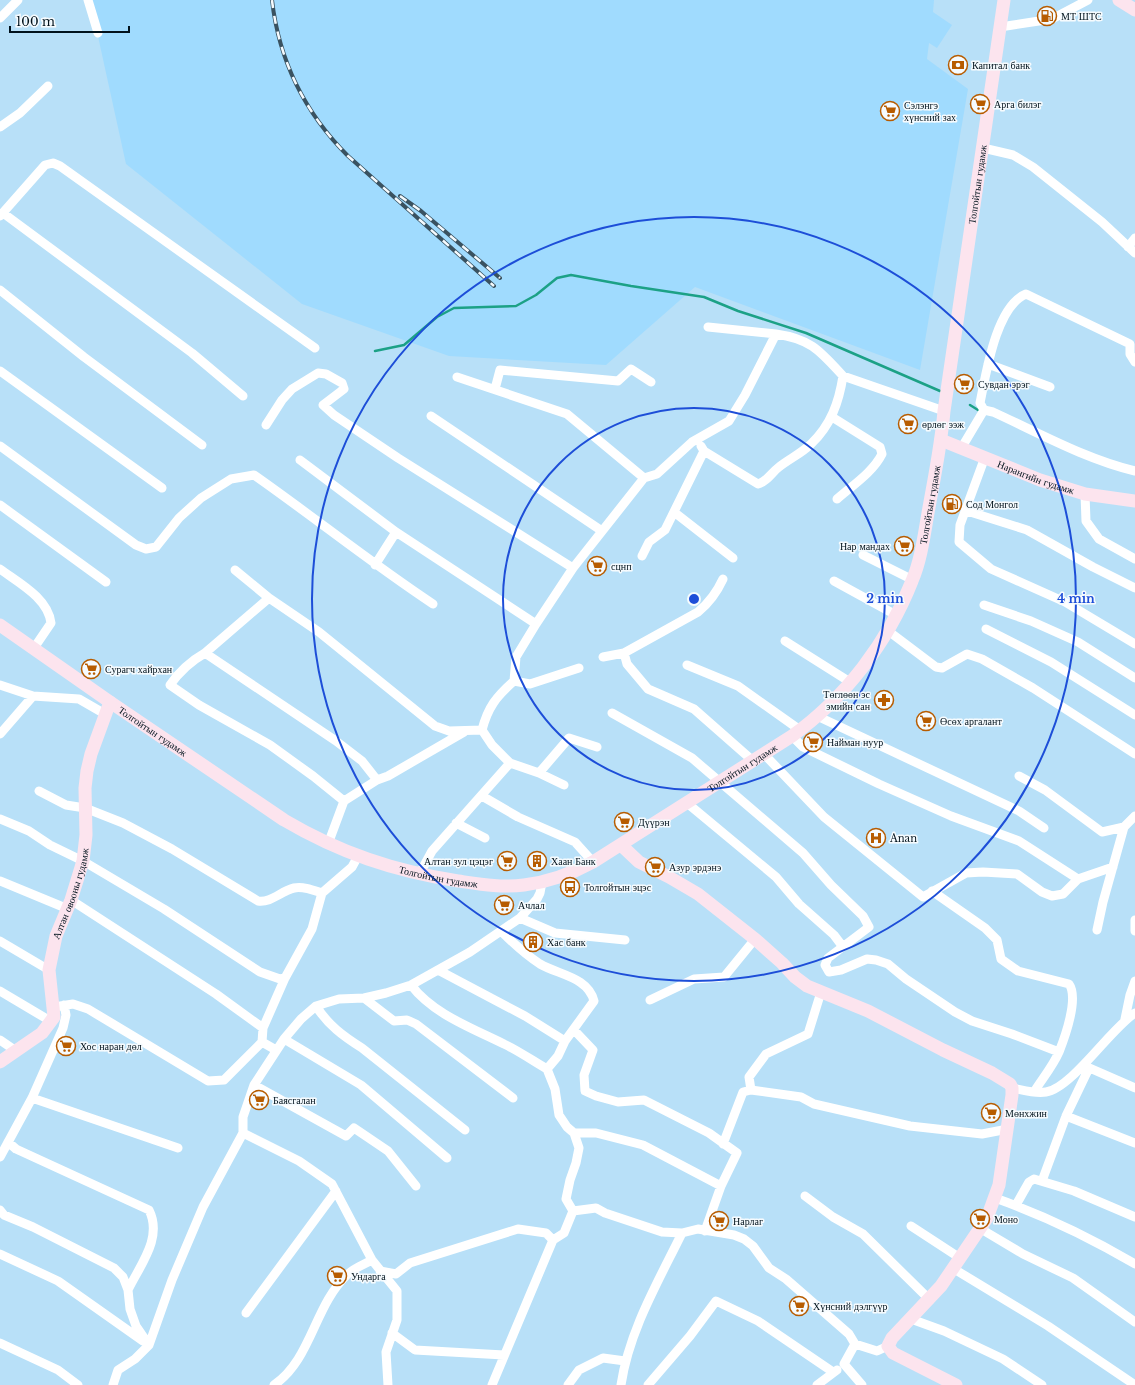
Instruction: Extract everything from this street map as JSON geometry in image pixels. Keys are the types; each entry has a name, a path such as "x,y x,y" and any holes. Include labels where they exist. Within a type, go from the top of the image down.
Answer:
{"main road":[{"name":"Толгойтын гудамж","path":"0,624 34,648 108,708 284,820 328,844 358,856 419,875 501,886 542,882 570,875 621,845 796,733 817,716 850,682 871,656 896,615 913,580 921,552 941,440 1004,0"},
{"path":"1119,0 1135,10"},
{"name":"Нарангийн гудамж","path":"941,440 1040,480 1085,494 1135,501"},
{"name":"Алтан овооны гудамж","path":"52,1022 59,1006 49,970 56,936 70,904 83,860 86,835 85,788 87,771 108,708"},
{"path":"621,845 639,862 698,894 755,939 795,977 807,986 868,1011 943,1050 992,1073 1006,1081 1012,1088 1005,1157 995,1198 981,1229 930,1300 892,1338 888,1346 894,1353 956,1385"},
{"path":"0,1062 42,1033 52,1022"}],"street":[{"path":"0,18 18,0"},
{"path":"88,0 98,33"},
{"path":"1000,27 1052,19 1088,0"},
{"path":"0,127 20,113 48,86"},
{"path":"983,148 1013,156 1033,167 1102,222 1132,250 1135,238"},
{"path":"243,396 192,353 1,214 8,209 45,165 53,163 60,166 315,348"},
{"path":"0,290 84,357 202,445"},
{"path":"1135,362 1130,354 1130,344 1026,294 1020,297 1006,314 988,364 980,403 984,410 993,412 1070,449 1101,461 1135,471"},
{"path":"708,327 794,336 808,342 843,376 944,411"},
{"path":"482,730 487,713 494,702 514,681 516,657 573,568 644,478 657,474 696,440 729,421 745,395 776,334"},
{"path":"988,364 1050,387"},
{"path":"495,389 500,370 618,381 631,369 651,382"},
{"path":"0,371 162,488"},
{"path":"266,425 282,400 292,388 318,373 326,374 342,383 344,389 323,405 334,415 398,458 573,568"},
{"path":"457,376 567,414 644,478"},
{"path":"696,440 704,450 758,484 766,482 777,468 811,444 832,417 839,399 843,376"},
{"path":"962,448 984,410"},
{"path":"431,416 602,531"},
{"path":"832,417 880,447 882,454 879,461 870,471 838,499"},
{"path":"0,446 136,545 146,549 156,547 179,518 201,498 231,479 254,475 320,522 375,565 433,604"},
{"path":"642,556 649,542 665,530 704,450"},
{"path":"985,457 973,486 967,511 960,525 959,542 991,569 1065,602 1135,644"},
{"path":"300,460 396,532 536,624"},
{"path":"1085,494 1086,521 1099,539 1135,559"},
{"path":"0,505 106,582"},
{"path":"967,511 1027,530 1093,567 1135,588"},
{"path":"674,512 732,558"},
{"path":"375,565 396,532"},
{"path":"863,555 913,580"},
{"path":"0,569 36,596 50,615 51,623 34,648"},
{"path":"236,570 269,598 319,632 435,726 450,731 482,730"},
{"path":"603,657 624,653 698,612 707,604 719,588 722,579"},
{"path":"834,581 896,615"},
{"path":"269,598 205,653 195,659 174,677 170,684 199,705 270,745 313,776 344,801"},
{"path":"984,605 1031,621 1078,642 1135,678"},
{"path":"986,629 1051,662 1135,715"},
{"path":"887,630 936,667 942,668 967,654 982,659 1033,688 1135,754"},
{"path":"784,641 850,682"},
{"path":"205,653 336,740 362,761 377,780"},
{"path":"624,653 627,664 648,689 694,709 758,757 824,817 923,897 966,872 1017,874 1042,892 1052,896 1063,894 1078,879 1114,866"},
{"path":"687,666 738,686 796,733 803,747 879,784 951,816 1019,841 1078,879"},
{"path":"514,681 530,684 580,668"},
{"path":"0,685 33,696 79,699 108,708"},
{"path":"0,734 33,696"},
{"path":"612,713 692,758 803,853 831,885 863,916 869,927 828,958 825,965 829,972 841,970 867,959 888,964 906,979 966,1018 1058,1052"},
{"path":"817,716 1019,811 1044,828"},
{"path":"328,844 344,801 377,780 388,776 466,730"},
{"path":"482,730 492,745 510,763 539,773 564,785"},
{"path":"539,773 569,738 597,747"},
{"path":"419,875 432,852 510,763"},
{"path":"1019,776 1045,790 1102,832 1124,826 1135,816"},
{"path":"39,791 66,805 85,808 123,823 172,848 258,901 264,902 293,888 302,887 322,893"},
{"path":"482,796 518,817 575,842 593,862"},
{"path":"687,803 776,878 799,904 834,935 843,947"},
{"path":"0,819 29,831 50,845 83,860 164,908 260,972 280,979 285,978"},
{"path":"456,823 485,838"},
{"path":"1097,930 1103,902 1124,826"},
{"path":"0,1158 32,1098 63,1028 66,1015 59,1006 73,1004 88,1009 208,1081 224,1080 262,1042 263,1028 285,978 312,929 322,893 352,867 358,856"},
{"path":"0,881 70,904 216,994 263,1028"},
{"path":"113,1385 118,1370 135,1359 148,1345 172,1280 203,1207 243,1133 244,1117 254,1084 276,1050 301,1019 316,1006 339,1000 364,998 411,985 438,970 502,932 520,918 536,900 540,893 542,882"},
{"path":"932,891 985,928 997,940 1001,959 1018,971 1069,984 1073,990 1072,1009 1058,1052 1034,1092"},
{"path":"520,918 555,933 625,940"},
{"path":"1135,920 1135,931"},
{"path":"502,932 514,944 541,964 587,986 592,993 594,1001 574,1030 565,1040 558,1056 547,1069"},
{"path":"650,1000 694,979 724,977 755,939"},
{"path":"0,941 49,970"},
{"path":"438,970 525,1016 565,1040"},
{"path":"1125,1019 1130,995 1135,981"},
{"path":"411,985 421,998 452,1018 506,1045 547,1069 555,1089 560,1115 567,1127 574,1133 578,1148 576,1163 570,1180 566,1199 573,1211"},
{"path":"0,991 52,1022"},
{"path":"750,1090 749,1077 766,1054 808,1034 820,992"},
{"path":"364,998 394,1021 408,1020 416,1024 513,1098"},
{"path":"316,1006 325,1020 346,1038 374,1058 465,1130"},
{"path":"1042,1181 1086,1067 1125,1019 1135,1013"},
{"path":"574,1030 593,1050 584,1075 585,1091 596,1096 618,1102 644,1100 709,1133 737,1153 721,1186 705,1231"},
{"path":"284,1039 361,1085 447,1158"},
{"path":"0,1040 16,1051"},
{"path":"262,1042 276,1050"},
{"path":"1086,1067 1135,1088"},
{"path":"1012,1088 1034,1092 1046,1092 1059,1086 1086,1067"},
{"path":"254,1084 346,1136 354,1128 388,1151 416,1186"},
{"path":"723,1144 743,1092 750,1090 801,1097 814,1104 910,1126 982,1134 1008,1129"},
{"path":"32,1098 178,1148"},
{"path":"1066,1116 1135,1143"},
{"path":"574,1133 596,1132 643,1145 721,1186"},
{"path":"243,1133 299,1161 332,1184 372,1260 397,1291 397,1320 386,1352 388,1385"},
{"path":"8,1142 16,1149 149,1210 154,1219 154,1235 147,1256 128,1290"},
{"path":"1016,1205 1030,1182 1034,1179 1074,1191 1135,1217"},
{"path":"246,1312 336,1191"},
{"path":"805,1196 833,1217 864,1234 930,1300"},
{"path":"995,1198 1016,1205 1106,1246 1135,1264"},
{"path":"573,1211 596,1208 605,1213 662,1232 682,1232 698,1229 734,1235 744,1239 753,1246 769,1268 786,1279 849,1334 854,1344 877,1351 888,1346"},
{"path":"0,1210 4,1215 33,1227 114,1268 123,1278 128,1290 130,1309 136,1326 148,1345"},
{"path":"492,1385 553,1240 564,1233 573,1211"},
{"path":"911,1226 957,1263 1135,1385"},
{"path":"380,1270 396,1274 410,1264 518,1229 546,1232 553,1240"},
{"path":"981,1229 1023,1254 1073,1278 1135,1322"},
{"path":"621,1385 624,1361 643,1311 682,1232"},
{"path":"0,1254 58,1281 148,1345"},
{"path":"274,1385 295,1365 325,1304 348,1273 372,1260"},
{"path":"648,1385 690,1336 716,1301 758,1321 833,1372"},
{"path":"911,1319 944,1331 1004,1359 1042,1385"},
{"path":"392,1333 415,1350 504,1355"},
{"path":"0,1343 58,1370 78,1385"},
{"path":"816,1385 844,1364 854,1344"},
{"path":"568,1385 579,1370 603,1358 624,1361"},
{"path":"844,1364 862,1385"}],"shaded area":[{"path":"90,0 934,0 933,12 952,25 937,48 929,43 927,59 968,89 920,370 695,287 606,365 449,356 302,304 126,164"}],"waterway":[{"path":"375,351 404,345 437,317 454,308 516,306 536,295 557,278 571,275 704,297 738,311 806,333 940,391"},
{"path":"970,405 978,410"}],"railway":[{"path":"272,0 281,44 288,65 296,85 319,122 348,156 494,286"},
{"path":"400,196 421,211 500,278"}],"place":[{"name":"МТ ШТС","path":"1047,16"},
{"name":"Капитал банк","path":"958,65"},
{"name":"Арга билэг","path":"980,104"},
{"name":"Сэлэнгэ хүнсний зах","path":"890,111"},
{"name":"Сувдан эрэг","path":"964,384"},
{"name":"өрлөг ээж","path":"908,424"},
{"name":"Сод Монгол","path":"952,504"},
{"name":"Нар мандах","path":"904,546"},
{"name":"сцнп","path":"597,566"},
{"name":"Сурагч хайрхан","path":"91,669"},
{"name":"Төглөөн эс эмийн сан","path":"884,700"},
{"name":"Өсөх аргалант","path":"926,721"},
{"name":"Найман нуур","path":"813,742"},
{"name":"Дүүрэн","path":"624,822"},
{"name":"Anan","path":"876,838"},
{"name":"Алтан зул цэцэг","path":"507,861"},
{"name":"Хаан Банк","path":"537,861"},
{"name":"Азур эрдэнэ","path":"655,867"},
{"name":"Толгойтын эцэс","path":"570,887"},
{"name":"Ачлал","path":"504,905"},
{"name":"Хас банк","path":"533,942"},
{"name":"Хос наран дөл","path":"66,1046"},
{"name":"Баясгалан","path":"259,1100"},
{"name":"Мөнхжин","path":"991,1113"},
{"name":"Моно","path":"980,1219"},
{"name":"Нарлаг","path":"719,1221"},
{"name":"Ундарга","path":"337,1276"},
{"name":"Хүнсний дэлгүүр","path":"799,1306"}]}
